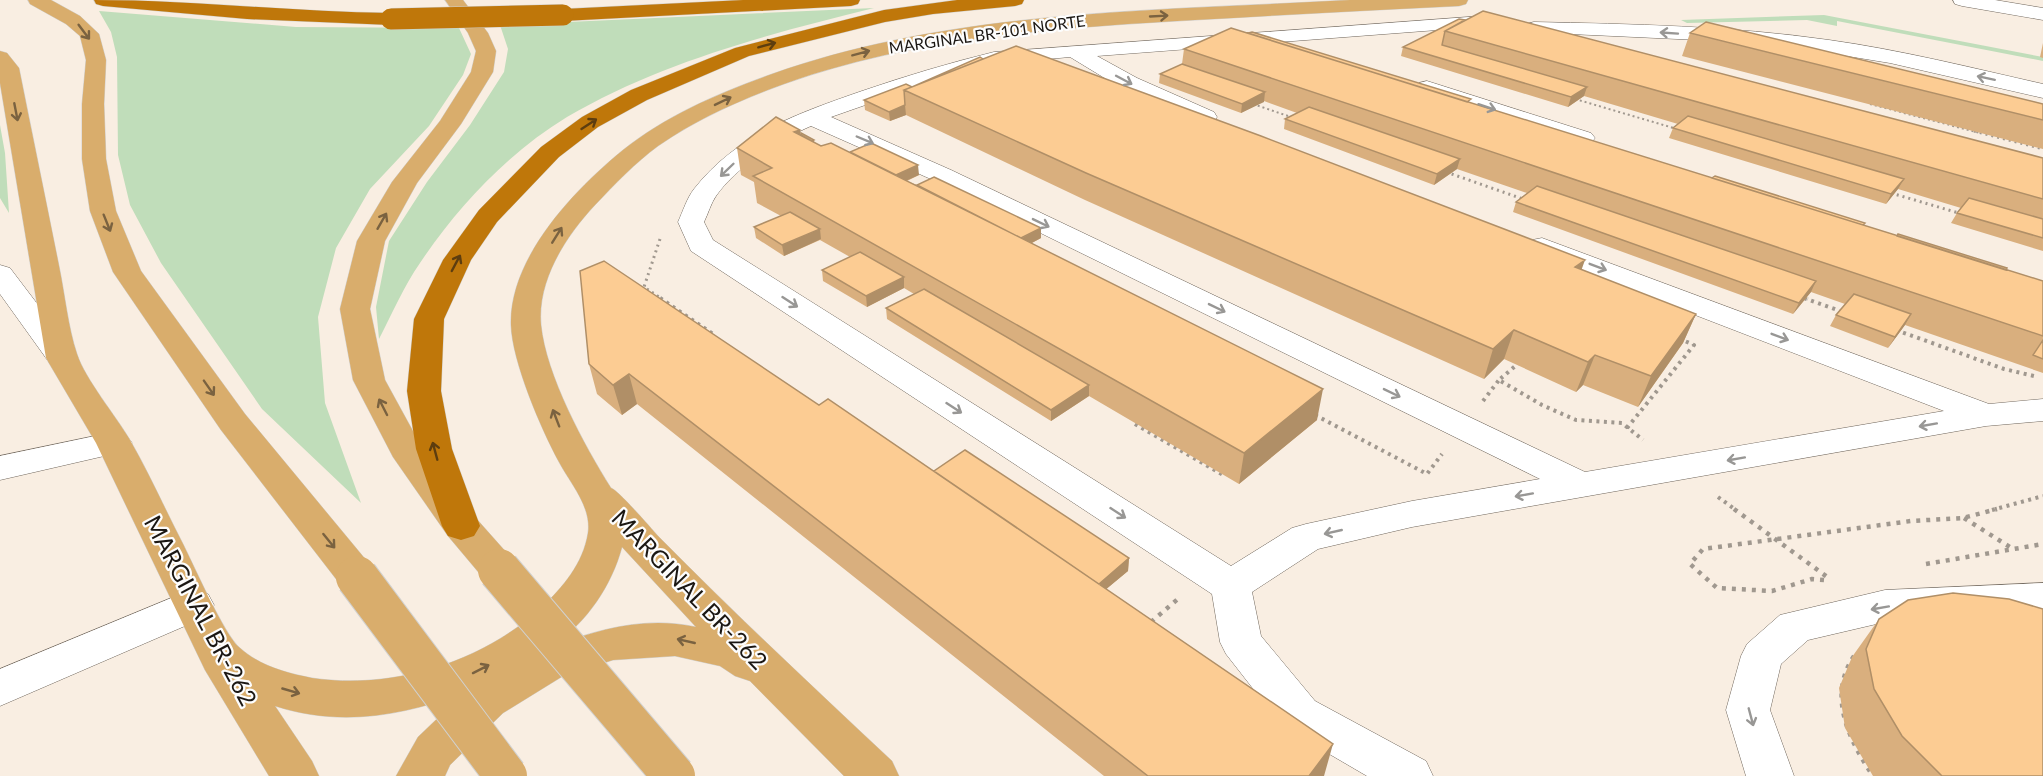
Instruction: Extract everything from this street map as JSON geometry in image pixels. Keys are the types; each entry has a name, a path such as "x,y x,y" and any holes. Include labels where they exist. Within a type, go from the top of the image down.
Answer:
{"highway":[{"path":"104,0 233,13 315,18 396,13 851,0"},
{"path":"250,0 396,13"},
{"path":"568,9 647,0"},
{"path":"461,526 434,449 424,391 429,319 457,260 488,216 550,152 590,122 639,95 742,52 884,16 933,8 1015,0"}],"main road":[{"path":"37,0 74,20 89,34 96,60 93,104 94,159 103,211 127,272 233,422 357,577 506,776"},
{"path":"454,0 478,33 486,51 482,72 449,124 405,182 371,241 355,309 369,380 405,449 461,526 674,776"},
{"name":"MARGINAL BR-101 NORTE","path":"581,471 563,436 528,346 527,305 539,266 560,228 620,165 692,116 732,96 805,68 884,47 1053,22 1459,0"},
{"path":"0,57 8,68 63,358"},
{"name":"MARGINAL BR-262","path":"63,358 114,443 220,658 295,776"},
{"path":"220,658 258,681 299,693 353,700 414,693 476,672 531,641 573,603 599,564 608,529 599,498 581,471"},
{"name":"MARGINAL BR-262","path":"581,471 617,517 777,681"},
{"path":"420,776 434,752 487,700 548,664 613,643 675,639 732,652 777,681 875,776"}],"street":[{"path":"1962,0 2043,14"},
{"path":"1409,776 1299,714 1241,642 1220,579 702,245 691,222 704,193 740,158 775,134 811,117 944,70 994,58 1499,21 1627,53"},
{"path":"1534,28 1619,29 1799,43 1899,60 2043,91"},
{"path":"1271,38 1328,56"},
{"path":"1074,51 1179,107 1234,128"},
{"path":"1408,82 1600,144"},
{"path":"811,117 942,175 1582,485"},
{"path":"1521,238 1986,415"},
{"path":"0,274 63,358"},
{"path":"1220,579 1306,538 1412,514 1986,415 2043,410"},
{"path":"0,468 114,443"},
{"path":"1770,776 1748,710 1761,656 1795,627 1885,606 2043,599"},
{"path":"0,688 193,605"}],"path":[{"path":"1573,98 1688,132"},
{"path":"1247,102 1302,121"},
{"path":"1862,103 2043,150"},
{"path":"1436,168 1525,200"},
{"path":"1882,190 1963,214"},
{"path":"661,235 644,286 722,340"},
{"path":"1792,294 1848,313"},
{"path":"1893,329 2004,369 2043,378"},
{"path":"1627,428 1694,345 1673,336"},
{"path":"1524,358 1499,380 1542,405 1576,420 1622,423 1865,610"},
{"path":"1131,421 1223,475 1233,468"},
{"path":"1416,476 1427,474"},
{"path":"1840,578 1812,579 1772,591 1717,588 1690,564 1703,549 1911,521 1963,518 2043,496"},
{"path":"1963,518 2014,549"},
{"path":"1921,564 2043,544"},
{"path":"1150,622 1220,579"},
{"path":"1861,651 1852,657 1839,688 1845,728 1873,776"}],"green space":[{"path":"874,8 756,39 678,65 603,98 545,131 486,182 451,221 414,272 379,339 376,307 389,241 504,72 508,49 500,25"},
{"path":"99,11 296,27 459,28 471,54 463,75 429,126 370,189 336,248 318,317 325,403 361,503 262,409 161,263 130,205 118,155 117,57 111,32"},
{"path":"1824,15 2043,57 2043,61 1837,21 1837,26 1807,20 1687,23 1681,20"},
{"path":"0,125 5,153 9,213 0,198"}],"building":[{"path":"1483,11 2043,158 2043,199 1445,31"},
{"path":"1459,19 1465,20 1445,31 1442,45 1587,87 1571,97 1403,47"},
{"path":"1706,22 2043,104 2043,120 1690,33"},
{"path":"1231,28 2043,281 2043,336 1184,49"},
{"path":"1252,32 1471,99 1467,102 1248,33"},
{"path":"1016,46 1261,136 1585,260 1575,267 1696,314 1651,376 1595,355 1588,362 1514,330 1493,349 1086,173 904,90"},
{"path":"980,57 983,59 915,86"},
{"path":"1182,64 1265,92 1242,104 1160,74"},
{"path":"906,84 912,87 904,90 905,105 889,112 864,100"},
{"path":"1309,107 1460,159 1437,174 1285,119"},
{"path":"1688,116 1904,179 1891,194 1673,128"},
{"path":"776,117 800,130 794,132 821,146 831,143 1323,389 1244,453 753,176 772,168 737,148"},
{"path":"801,133 814,140 812,141"},
{"path":"871,143 918,165 896,175 850,152"},
{"path":"1715,176 1865,223 1863,225 1712,178"},
{"path":"934,177 1041,228 1021,238 917,185"},
{"path":"1537,186 1816,281 1799,303 1516,202"},
{"path":"1969,198 2043,219 2043,238 1957,213"},
{"path":"790,212 820,229 782,245 754,227"},
{"path":"1898,234 2007,268 2006,270 1897,236"},
{"path":"860,252 904,277 866,296 822,270"},
{"path":"604,261 819,405 828,399 1333,744 1309,776 1148,776 629,374 613,385 589,364 580,271"},
{"path":"924,289 1089,385 1051,410 886,308"},
{"path":"1854,294 1911,314 1895,337 1836,315"},
{"path":"2043,340 2043,359 2033,355"},
{"path":"965,450 1129,558 1099,584 934,471"},
{"path":"1953,593 2009,599 2043,609 2043,776 1942,776 1902,736 1874,689 1866,649 1879,619 1908,600"}]}
